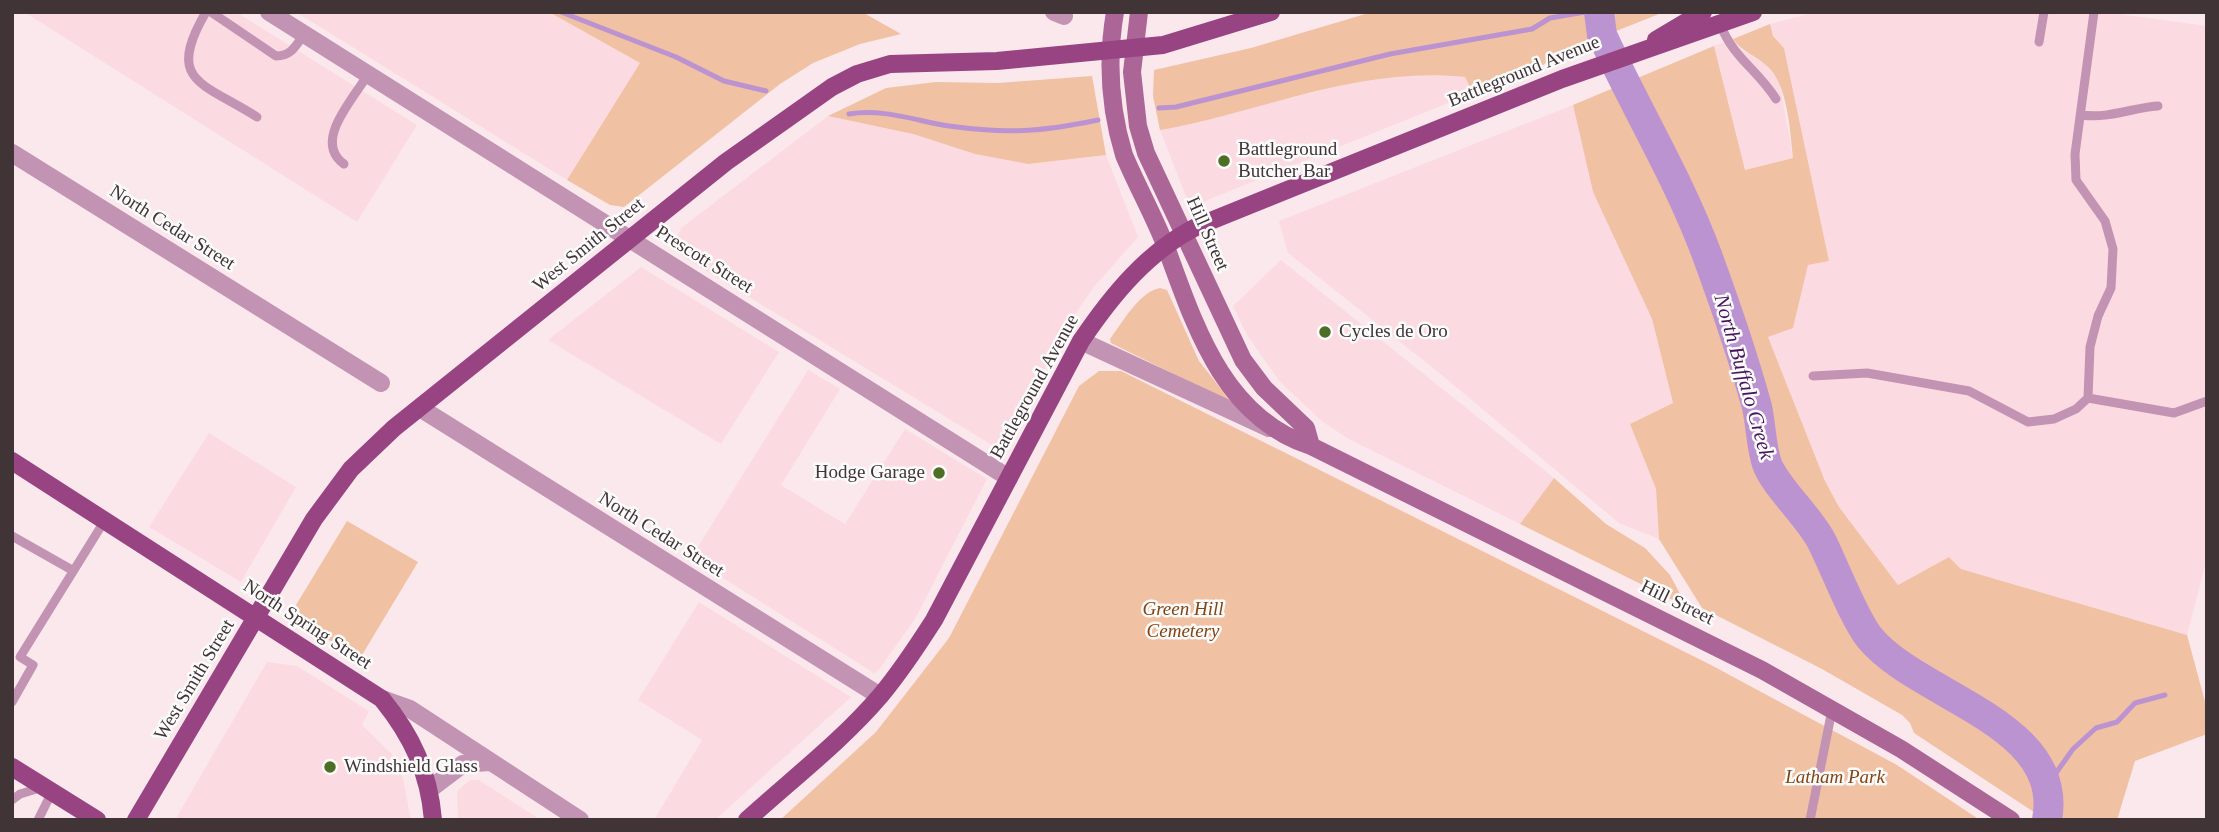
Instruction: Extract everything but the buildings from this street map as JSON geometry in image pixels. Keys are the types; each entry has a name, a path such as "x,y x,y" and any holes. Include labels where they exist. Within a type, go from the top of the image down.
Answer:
{"main road":[{"name":"West Smith Street","path":"136,820 333,491 359,461 420,408 726,162 832,86 857,74 890,64 927,60 997,61 1163,44 1271,12"},
{"path":"1648,47 1663,33 1703,12"},
{"name":"Battleground Avenue","path":"747,820 880,696 934,620 1081,341 1104,307 1165,245 1185,232 1562,79 1753,12"},
{"name":"North Spring Street","path":"12,461 382,699"},
{"path":"382,699 412,742 430,789 433,820"},
{"path":"12,767 48,790 78,815 97,820"}],"street":[{"name":"Prescott Street","path":"269,12 1009,478"},
{"name":"Hill Street","path":"1115,12 1110,51 1116,130 1128,163 1165,245 1177,283 1210,357 1256,416 1273,430"},
{"name":"Hill Street","path":"1139,12 1134,48 1133,93 1138,126 1146,153 1243,360 1264,388 1306,428 1311,446"},
{"name":"North Cedar Street","path":"12,153 381,383"},
{"name":"Hill Street","path":"1081,341 1311,446 1715,646 1832,708 2011,820"},
{"name":"North Cedar Street","path":"420,408 880,696"},
{"name":"North Spring Street","path":"382,699 410,709 580,820"},
{"path":"430,789 463,764 489,762"}],"lane":[{"path":"205,12 186,55 187,68 196,79 257,117"},
{"path":"211,12 276,56 284,56 293,50 304,34"},
{"path":"2039,42 2044,12"},
{"path":"1813,376 1867,373 1969,391 2028,422 2054,419 2076,409 2088,398 2090,347 2098,316 2111,288 2113,249 2105,221 2076,180 2076,154 2094,12"},
{"path":"1720,24 1735,55 1759,74 1776,99"},
{"path":"344,164 334,153 331,134 368,74"},
{"path":"2081,115 2115,116 2139,108 2158,106"},
{"path":"2088,398 2174,413 2207,401"},
{"path":"12,702 33,665 20,657 105,520"},
{"path":"12,536 72,570"},
{"path":"1810,820 1832,708"},
{"path":"12,800 20,794 48,790 38,820"}],"shaded area":[{"path":"24,12 236,12 417,125 357,222"},
{"path":"296,12 549,12 640,63 567,180"},
{"path":"1816,12 2104,12 2207,26 2207,558 2187,635 1961,569 1949,557 1898,585 1839,507 1825,481 1768,337 1793,328 1808,265 1829,261 1784,48 1773,36 1770,24"},
{"path":"1733,39 1739,48 1766,65 1779,80 1793,158 1745,170 1714,46"},
{"path":"1424,73 1466,77 1473,93 1200,203 1187,199 1160,130 1359,81"},
{"path":"1573,105 1593,192 1652,319 1673,403 1630,424 1656,489 1659,539 1619,523 1443,376 1288,253 1279,221"},
{"path":"828,116 913,134 975,154 1028,164 1106,155 1138,237 1093,288 1071,320 1000,450 685,258 678,251 676,240 681,228"},
{"path":"1281,260 1554,478 1520,524 1347,438 1323,422 1280,382 1247,335 1233,306"},
{"path":"641,267 779,352 721,444 548,340"},
{"path":"808,370 840,389 781,485 845,524 905,429 987,479 915,619 874,673 691,558"},
{"path":"209,433 296,487 241,582 149,527"},
{"path":"699,602 851,697 715,820 654,820 702,740 638,700"},
{"path":"267,662 297,666 369,711 362,725 392,754 403,778 411,820 175,820"},
{"path":"470,780 479,780 541,820 458,820 457,791"}],"green space":[{"path":"549,12 862,12 901,34 860,44 813,63 780,84 624,207 610,205 567,180 640,63"},
{"path":"1372,12 1664,12 1561,53 1543,65 1473,93 1465,77 1425,75 1386,78 1348,84 1160,130 1153,96 1154,70 1251,48"},
{"path":"1770,24 1773,36 1784,48 1829,261 1808,265 1793,328 1768,337 1825,481 1839,507 1898,585 1949,557 1961,569 2187,635 2207,709 2207,734 2135,761 2117,820 2046,820 1914,733 1910,723 1902,715 1822,669 1702,608 1659,539 1656,489 1630,424 1673,403 1652,319 1593,192 1573,105 1714,46 1745,170 1793,158 1787,109 1780,84 1767,66 1733,39"},
{"path":"1092,76 1106,155 1028,164 975,154 913,134 828,116 886,88 936,82 998,83"},
{"path":"1160,288 1167,290 1199,361 1232,403 1111,343 1110,339 1139,301"},
{"name":"Green Hill Cemetery","path":"1099,371 1121,371 1711,665 1897,765 1980,820 780,820 876,732 949,638 1079,386"},
{"path":"1554,478 1606,524 1645,548 1670,575 1687,607 1520,524"},
{"path":"347,521 418,562 359,660 305,624 296,605"}],"waterway":[{"path":"561,12 676,57 724,81 766,91"},
{"path":"1159,108 1176,107 1390,54 1532,29 1550,18 1585,12"},
{"name":"North Buffalo Creek","path":"1599,12 1602,35 1684,199 1707,255 1752,388 1765,457 1771,473 1822,542 1857,618 1869,637 1891,658 1983,714 2011,735 2034,758 2046,786 2047,820"},
{"path":"849,114 887,114 949,126 1007,131 1059,127 1098,120"},
{"path":"2050,804 2056,773 2073,749 2096,728 2117,722 2135,703 2165,695"}],"place":[{"name":"Battleground Butcher Bar","path":"1224,161"},
{"name":"Cycles de Oro","path":"1325,332"},
{"name":"Hodge Garage","path":"939,473"},
{"name":"Windshield Glass","path":"330,767"}],"park label":[{"name":"Latham Park","path":"1835,778"}]}
